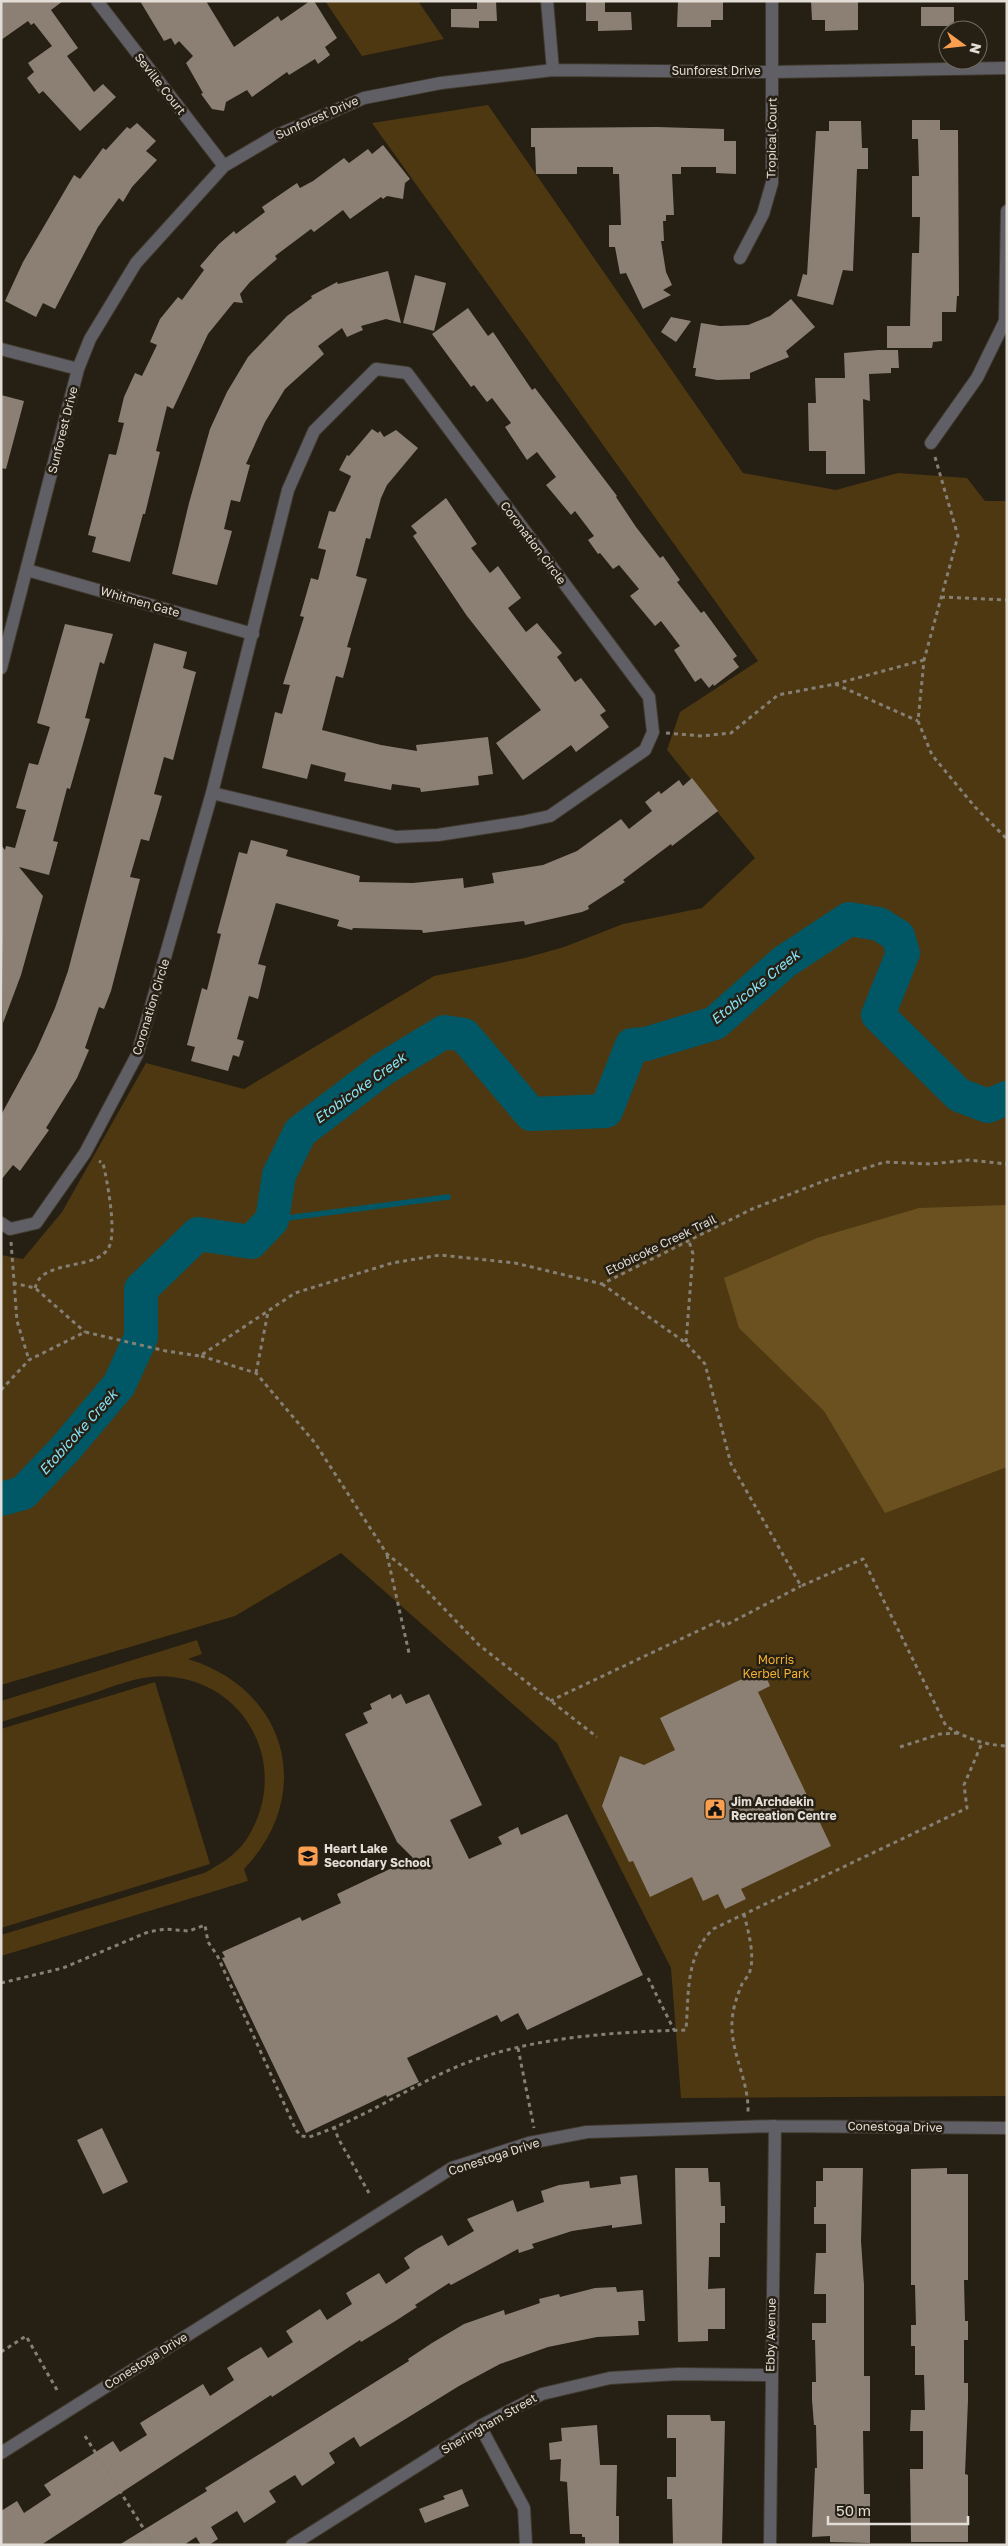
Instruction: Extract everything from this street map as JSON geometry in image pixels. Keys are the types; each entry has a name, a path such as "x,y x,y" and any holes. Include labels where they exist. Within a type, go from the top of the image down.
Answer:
{"street":[{"name":"Seville Court","path":"97,1 224,166"},
{"path":"547,1 553,70"},
{"name":"Tropical Court","path":"740,258 763,214 772,183 772,1"},
{"name":"Sunforest Drive","path":"1,668 78,370 90,340 136,263 224,166 275,136 364,98 440,83 553,70 772,72 1007,68"},
{"path":"931,444 977,378 1005,321 1007,211"},
{"path":"1,349 78,370"},
{"name":"Coronation Circle","path":"6,1226 36,1223 84,1153 137,1055 212,793 288,490 314,431 376,369 407,373 649,697 653,732"},
{"name":"Whitmen Gate","path":"27,570 253,634"},
{"path":"212,793 396,837 438,835 550,816 645,750 653,732"},
{"name":"Conestoga Drive","path":"1,2453 452,2168 537,2142 587,2132 748,2126 1007,2128"},
{"name":"Ebby Avenue","path":"770,2545 775,2126"},
{"name":"Sheringham Street","path":"292,2545 480,2426 542,2394 610,2378 678,2374 771,2375"},
{"path":"480,2426 524,2508 526,2545"}],"path":[{"path":"931,444 958,536 924,660 918,721 932,755 975,807 1007,839"},
{"path":"942,597 1007,600"},
{"path":"653,732 702,736 731,733 778,696 835,684 924,660"},
{"path":"835,684 918,721"},
{"path":"35,1288 40,1278 55,1270 101,1257 110,1246 110,1196 103,1163 84,1153"},
{"name":"Etobicoke Creek Trail","path":"200,1356 296,1293 342,1277 392,1263 440,1255 515,1263 602,1284 752,1209 824,1181 885,1162 930,1164 969,1160 1007,1164"},
{"path":"6,1226 17,1321 29,1360"},
{"path":"686,1343 693,1254 689,1241"},
{"path":"13,1283 35,1288 85,1332 166,1351 200,1356 256,1373 315,1442 387,1554 408,1571 479,1645 597,1737"},
{"path":"602,1284 686,1343 706,1364 731,1464 802,1586"},
{"path":"256,1373 269,1311"},
{"path":"1,1390 29,1360 85,1332"},
{"path":"387,1554 409,1653"},
{"path":"550,1701 721,1620 724,1626 802,1586 863,1559 946,1726 982,1743 1007,1746"},
{"path":"900,1747 940,1734 958,1733"},
{"path":"1,1984 63,1968 148,1932 164,1929 190,1931 205,1925 208,1942 217,1956 298,2133 309,2137 485,2056 574,2037 686,2030 694,1955 701,1940 713,1929 967,1808 964,1785 982,1743"},
{"path":"744,1914 750,1943 750,1972 742,1983 734,2005 732,2028 735,2051 748,2096 748,2126"},
{"path":"648,1978 674,2030"},
{"path":"518,2048 537,2142"},
{"path":"334,2126 338,2138 369,2193"},
{"path":"1,2352 26,2336 57,2390"},
{"path":"85,2436 154,2545"}],"green space":[{"path":"325,1 418,1 444,39 362,56"},
{"name":"Morris Kerbel Park","path":"488,105 743,473 836,490 898,473 967,478 985,501 1007,501 1007,2096 681,2098 671,1968 557,1743 341,1553 235,1616 1,1685 1,1255 23,1259 62,1212 146,1063 244,1089 434,976 525,958 564,947 623,924 702,908 755,858 667,750 680,712 758,661 372,123"},
{"path":"197,1640 202,1654 188,1659 222,1674 249,1694 268,1719 280,1747 284,1778 280,1809 266,1840 244,1869 248,1881 1,1956 1,1935 204,1873 232,1855 246,1840 259,1814 264,1788 263,1762 256,1738 243,1716 224,1697 201,1684 162,1676 140,1679 1,1722 1,1701"},
{"path":"155,1682 210,1864 1,1928 1,1729"}],"shaded area":[{"path":"1007,1205 1007,1467 885,1513 824,1411 739,1328 724,1278 817,1238 919,1208"}],"building":[{"path":"1,1 63,1 51,10 78,48 67,56 94,92 103,84 116,97 80,131 43,91 39,94 27,78 34,72 28,63 52,46 34,23 31,25 28,21 1,40"},
{"path":"140,1 206,1 234,47 278,16 281,21 310,1 314,1 337,38 325,47 330,55 318,64 315,59 289,75 287,72 252,97 247,90 226,102 224,111 212,109 201,94 203,93 186,63 193,56 179,41 175,45 171,38 164,41"},
{"path":"477,1 496,1 497,21 479,21 479,28 451,27 451,9 477,9"},
{"path":"586,1 605,1 605,12 631,12 632,30 598,31 598,21 586,21"},
{"path":"678,1 723,1 723,20 711,20 711,27 677,27"},
{"path":"811,1 858,1 858,30 825,31 825,20 812,20"},
{"path":"921,7 954,7 954,20 938,20 938,26 921,26"},
{"path":"912,120 940,120 940,130 958,130 959,296 957,296 956,312 942,312 942,341 933,342 932,348 887,348 887,326 910,326 912,253 919,253 920,217 912,217 912,176 919,176 918,139 912,139"},
{"path":"829,121 861,121 862,148 868,148 868,169 857,169 853,271 843,270 833,305 797,296 803,274 807,275 816,131 829,131"},
{"path":"137,123 156,141 146,151 157,160 132,187 123,202 119,198 98,227 55,309 43,303 36,317 5,301 23,262 74,175 80,179 103,148 106,150 127,127 130,129"},
{"path":"657,127 724,129 724,141 736,141 736,174 716,173 716,167 681,167 681,174 672,174 674,215 666,215 666,221 663,221 664,241 661,241 666,272 672,285 663,290 671,295 643,309 626,273 620,274 615,247 609,247 609,225 621,225 619,174 613,174 613,167 577,167 577,174 536,174 535,147 531,147 531,128"},
{"path":"383,145 410,179 405,183 403,199 387,196 383,199 381,197 350,219 343,210 314,232 311,229 275,256 277,259 250,282 240,294 243,303 234,302 208,334 173,409 167,406 156,451 160,452 145,514 143,514 130,562 92,552 96,537 88,535 109,454 116,455 124,423 118,422 124,397 135,373 142,376 157,345 150,342 160,319 178,297 182,300 204,270 200,266 219,244 234,231 236,234 265,212 262,207 297,183 300,188 313,181 344,158 349,163 368,149 372,154"},
{"path":"388,271 401,323 386,319 361,326 363,330 347,337 342,328 318,346 324,354 285,389 265,422 246,464 250,465 240,502 231,500 224,529 232,531 217,585 172,574 189,503 210,429 227,392 248,357 287,316 312,298 311,296 337,282 338,284"},
{"path":"415,275 446,283 434,331 403,323"},
{"path":"791,299 815,327 786,351 789,357 750,373 750,379 717,380 695,376 696,368 693,368 701,323 720,326 748,325 770,316"},
{"path":"468,308 488,336 493,332 532,390 535,388 617,496 636,527 660,558 663,556 680,580 677,582 701,613 704,611 737,656 733,659 739,667 714,686 713,684 709,688 701,678 695,682 674,650 680,646 661,621 655,626 630,596 639,589 619,565 613,569 600,553 598,554 588,540 594,536 575,511 571,515 546,485 556,477 537,452 527,460 505,427 511,423 492,398 487,402 474,385 471,387 432,334"},
{"path":"671,317 691,321 676,342 661,332"},
{"path":"898,350 899,368 891,368 891,373 869,374 870,401 863,399 865,474 826,474 826,451 809,451 808,403 816,403 815,378 845,378 844,353"},
{"path":"1,395 24,401 6,469 1,468"},
{"path":"372,429 378,433 380,431 384,437 396,430 418,448 387,485 381,498 370,539 366,538 356,576 367,579 347,647 351,648 343,678 336,676 322,730 381,745 417,751 416,745 488,737 493,774 478,776 479,785 421,792 420,788 392,784 391,790 344,781 346,773 311,764 307,779 262,768 275,712 282,714 290,685 283,684 304,617 300,616 311,578 318,580 326,550 318,548 329,511 335,512 351,476 339,470 347,455 349,456"},
{"path":"446,498 477,544 471,548 490,573 498,566 521,598 508,608 526,632 537,623 562,653 557,657 575,682 581,678 606,711 600,715 609,727 576,752 571,745 523,780 496,743 541,710 467,616 413,536 417,533 411,526"},
{"path":"65,624 113,634 104,664 100,662 85,718 90,719 70,789 67,788 53,841 58,842 49,875 19,867 43,896 21,975 3,1023 1,845 5,850 6,846 15,848 26,810 16,808 29,763 38,765 50,727 37,723"},
{"path":"154,643 187,652 183,668 196,672 173,760 164,757 154,794 162,796 149,841 141,839 130,877 140,879 111,991 104,1009 99,1007 85,1048 89,1050 77,1078 46,1128 49,1130 20,1171 13,1165 1,1180 1,1115 36,1051 55,1008 68,971"},
{"path":"692,778 718,811 623,880 625,882 588,906 589,909 582,912 525,925 524,921 423,933 422,930 353,928 352,930 337,926 339,920 276,903 258,964 266,966 258,999 249,996 237,1039 244,1041 239,1057 233,1055 228,1071 191,1061 195,1047 187,1045 202,988 207,990 221,934 217,933 239,852 247,854 251,840 288,850 286,856 360,876 359,882 413,883 463,878 464,888 494,883 492,873 543,865 577,851 621,819 629,829 652,811 645,802 659,791 661,794 679,780 683,786"},
{"path":"763,1669 770,1686 758,1692 831,1846 741,1889 746,1899 725,1909 718,1894 703,1901 692,1877 650,1897 633,1861 629,1862 602,1806 620,1756 644,1765 675,1750 660,1718"},
{"path":"390,1694 392,1699 401,1694 406,1704 429,1694 482,1805 450,1820 469,1859 502,1844 498,1837 518,1827 521,1835 567,1814 643,1975 527,2030 518,2013 501,2022 497,2015 407,2058 419,2082 387,2097 386,2095 306,2133 222,1958 225,1957 222,1952 300,1917 302,1921 341,1903 337,1894 413,1858 397,1842 345,1734 368,1723 363,1713 372,1709 370,1704"},
{"path":"102,2128 128,2182 103,2194 77,2140"},
{"path":"675,2168 708,2168 709,2182 720,2182 721,2206 725,2206 725,2223 720,2223 720,2257 709,2257 708,2289 725,2288 725,2329 708,2329 708,2341 678,2342"},
{"path":"823,2168 863,2168 861,2241 864,2285 864,2376 870,2376 870,2431 863,2431 864,2494 870,2494 870,2543 830,2542 830,2536 812,2537 815,2468 817,2468 816,2425 814,2425 812,2400 812,2382 816,2382 815,2340 812,2340 812,2323 826,2323 826,2294 814,2294 816,2253 826,2253 826,2224 814,2224 814,2207 816,2207 816,2181 823,2181"},
{"path":"947,2168 947,2174 968,2174 968,2280 964,2280 965,2321 968,2321 968,2340 964,2340 964,2383 968,2383 965,2474 968,2475 968,2542 911,2542 910,2469 923,2469 923,2431 910,2431 911,2410 925,2410 924,2375 915,2375 915,2346 911,2346 911,2325 916,2325 915,2285 911,2285 911,2169"},
{"path":"637,2175 642,2224 612,2228 612,2225 572,2231 532,2244 534,2248 519,2253 518,2249 451,2285 449,2283 415,2305 417,2307 397,2320 361,2342 360,2340 272,2397 271,2395 41,2545 1,2545 1,2511 17,2501 24,2513 51,2495 44,2485 113,2441 120,2452 147,2435 140,2423 203,2384 210,2396 234,2380 227,2368 261,2347 268,2358 293,2342 286,2331 320,2309 327,2320 352,2304 346,2293 379,2273 386,2284 410,2268 404,2258 417,2249 442,2235 448,2246 474,2231 467,2219 513,2200 517,2212 544,2202 541,2191 559,2185 589,2181 590,2188 621,2184 620,2177"},
{"path":"616,2287 617,2292 643,2290 645,2321 638,2321 639,2335 597,2337 548,2347 500,2364 459,2386 360,2447 354,2437 329,2453 335,2463 302,2486 295,2475 269,2491 276,2502 244,2523 237,2511 211,2527 218,2539 209,2545 201,2545 196,2537 184,2545 119,2545 207,2491 205,2488 409,2361 408,2359 464,2324 504,2310 505,2315 540,2303 539,2299 559,2294 560,2297 595,2288"},
{"path":"667,2415 710,2415 711,2421 725,2421 722,2545 673,2545 672,2499 667,2499 667,2477 676,2477 676,2438 667,2438"},
{"path":"597,2425 600,2465 617,2465 616,2516 619,2516 619,2545 585,2545 585,2537 582,2537 582,2534 570,2534 567,2482 560,2481 561,2459 550,2460 549,2443 562,2441 561,2428"},
{"path":"462,2489 469,2506 425,2523 419,2509 445,2499 443,2496"}],"waterway":[{"name":"Etobicoke Creek","path":"1,1499 23,1493 65,1449 119,1385 141,1337 141,1289 198,1234 251,1242 272,1220 279,1175 300,1132 383,1069 444,1032 464,1035 531,1114 606,1111 632,1045 646,1044 715,1023 784,962 849,919 879,924 898,936 903,953 878,1015 959,1095 988,1106 1007,1098"},
{"path":"272,1220 448,1197"}],"place":[{"name":"Jim Archdekin Recreation Centre","path":"715,1809"},
{"name":"Heart Lake Secondary School","path":"308,1856"}]}
